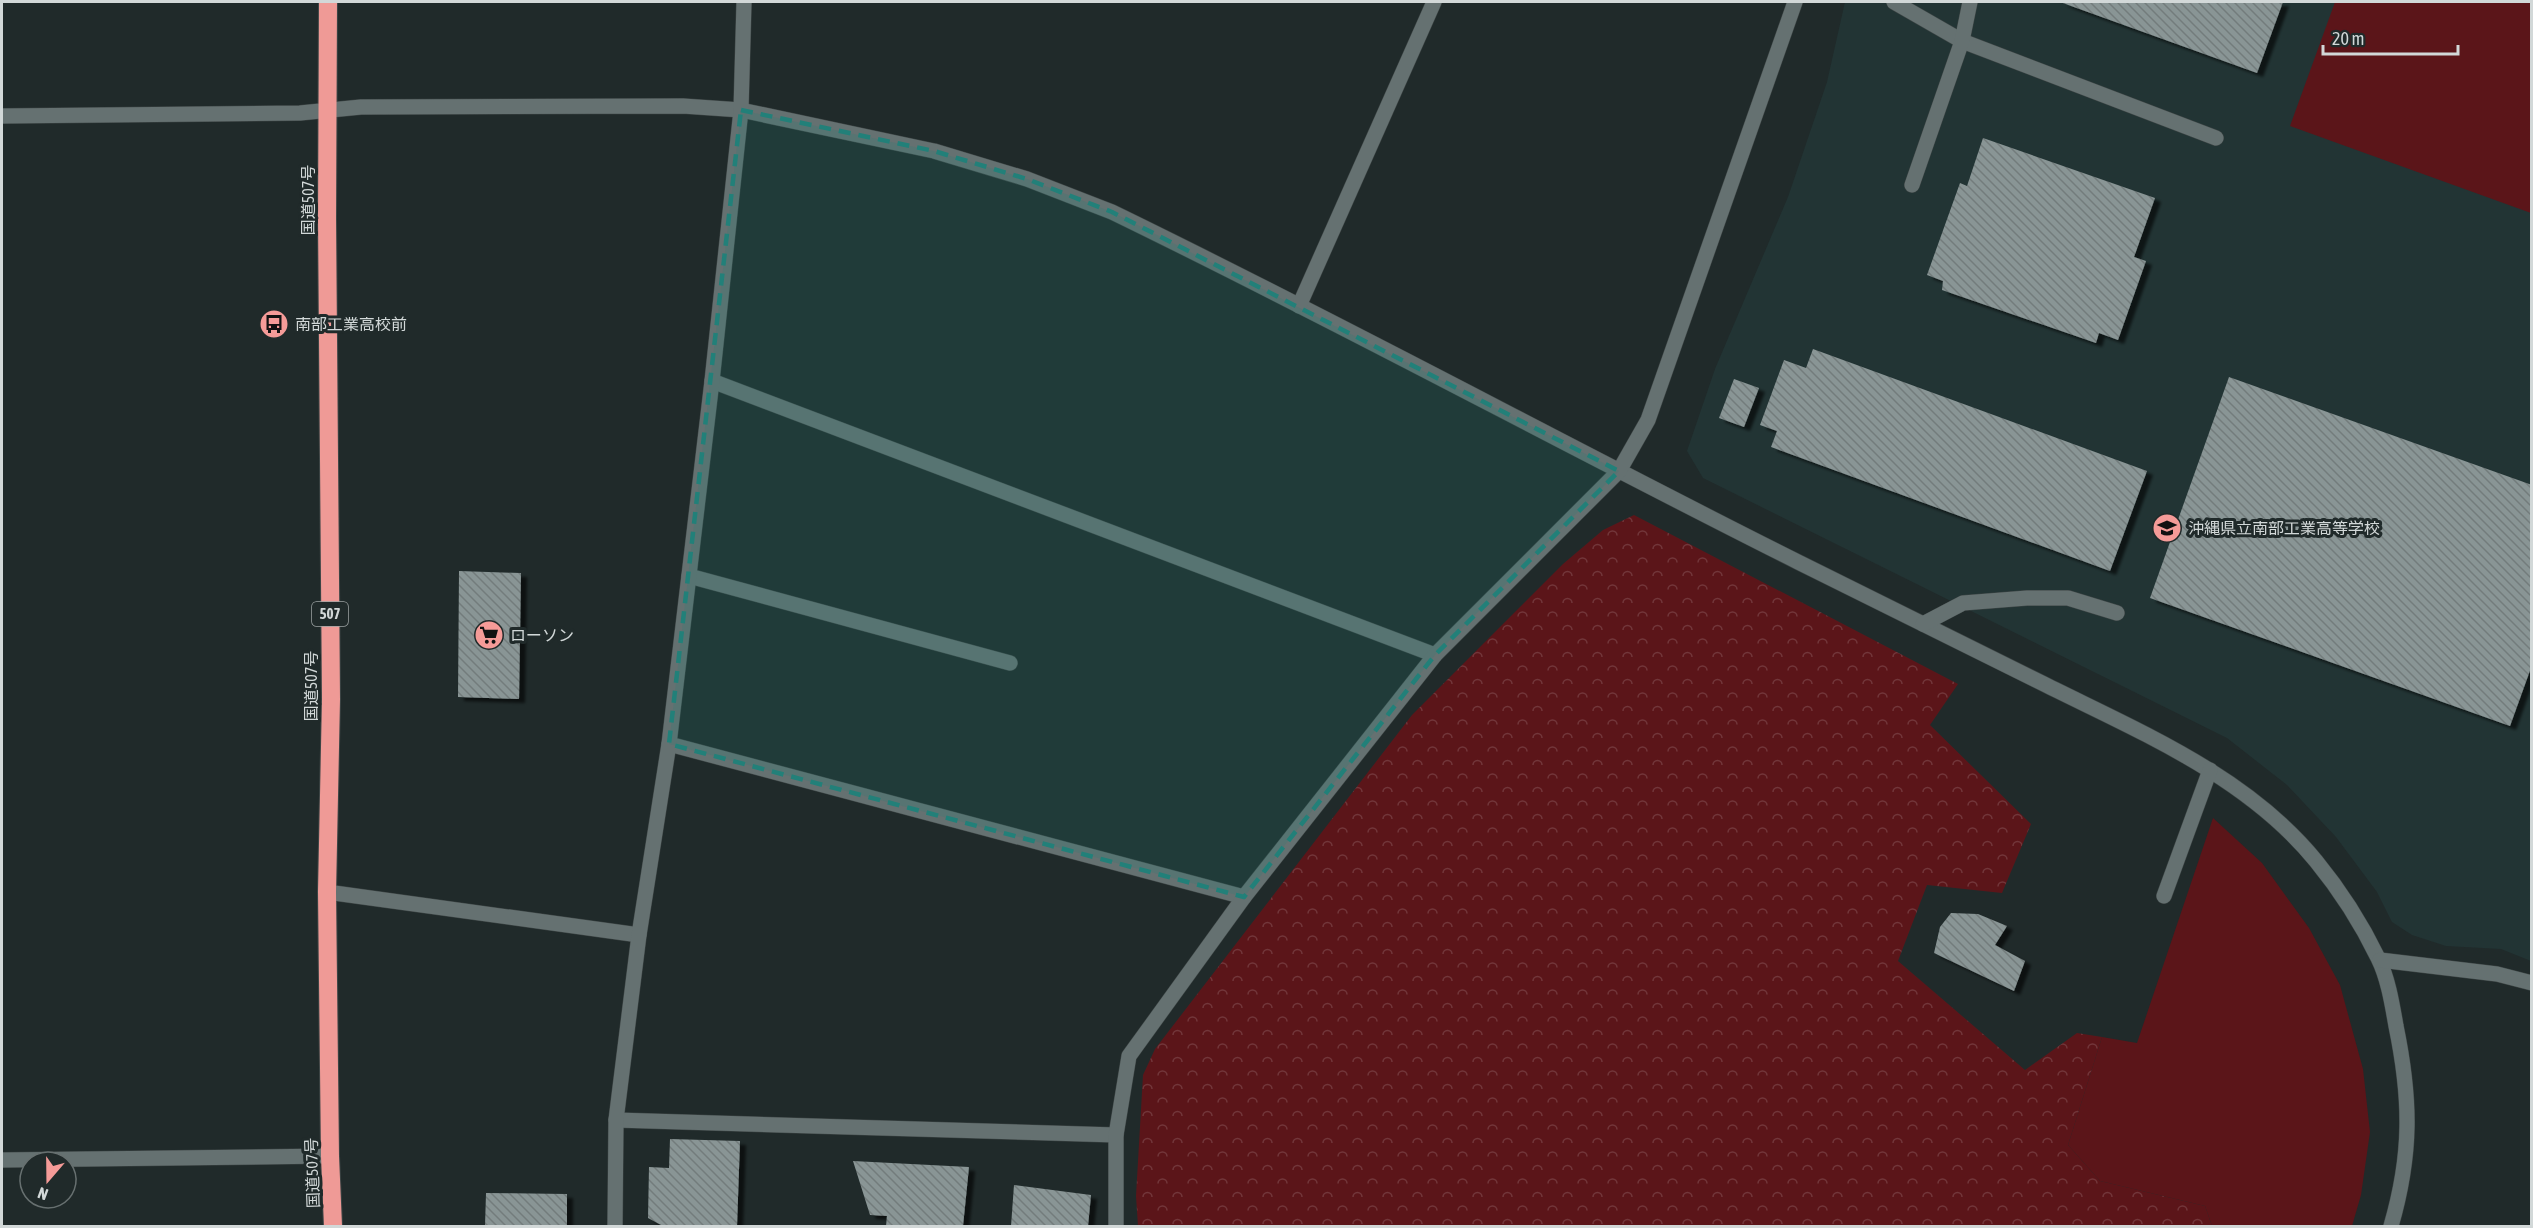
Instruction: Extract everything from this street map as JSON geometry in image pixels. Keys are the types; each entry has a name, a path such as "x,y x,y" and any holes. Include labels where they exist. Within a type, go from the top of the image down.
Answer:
{"highway":[{"name":"国道507号","path":"328,2 331,699 327,892 333,1227"}],"street":[{"path":"615,1227 616,1120 639,934 669,744 712,381 741,110 744,2"},
{"path":"1299,306 1434,2"},
{"path":"1116,1227 1116,1135 1129,1056 1244,897 1435,655 1619,471 1648,420 1795,2"},
{"path":"1894,2 1962,41 2216,138"},
{"path":"1912,185 1962,41 1970,2"},
{"path":"2,116 300,112 361,107 683,106 741,110 934,151 1027,178 1112,212 1619,471 2141,733 2210,770 2270,812 2317,861 2380,960 2392,1002 2403,1059 2409,1128 2401,1191 2391,1227"},
{"path":"712,381 1435,655"},
{"path":"689,576 1010,663"},
{"path":"1923,624 1963,603 2027,598 2068,598 2117,614"},
{"path":"669,744 1244,897"},
{"path":"2164,896 2210,770"},
{"path":"327,892 639,934"},
{"path":"2380,960 2496,974 2532,982"},
{"path":"616,1120 1116,1135"},
{"path":"2,1160 330,1156"}],"highlighted area":[{"path":"741,110 934,151 1027,179 1112,212 1619,471 1435,655 1244,897 669,744"}],"shaded area":[{"name":"沖縄県立南部工業高等学校","path":"1845,2 2531,2 2531,961 2501,949 2446,946 2412,935 2392,922 2377,892 2336,837 2287,785 2227,738 1703,478 1687,451 1715,369 1788,197 1827,82"}],"green space":[{"path":"2335,2 2531,2 2531,213 2290,126"},
{"path":"1634,515 1958,684 1930,725 2031,824 2002,893 1927,885 1898,961 2025,1070 2077,1033 2102,1037 2068,1145 2100,1181 2205,1206 2212,1226 1138,1226 1136,1196 1143,1075 1155,1049 1412,715 1563,564 1603,530"},
{"path":"2213,818 2262,863 2309,928 2340,985 2363,1069 2370,1132 2361,1195 2352,1226 2212,1226 2205,1206 2100,1181 2068,1145 2102,1037 2137,1043"}],"building":[{"path":"2060,2 2283,2 2257,73"},
{"path":"1983,138 2155,198 2134,257 2146,261 2118,340 2099,333 2096,343 1942,290 1943,281 1927,275 1960,183 1967,186"},
{"path":"1813,349 2147,471 2110,571 1771,447 1777,431 1760,425 1784,360 1806,368"},
{"path":"2229,377 2532,485 2532,665 2510,726 2150,598"},
{"path":"1734,379 1759,388 1744,427 1719,418"},
{"name":"ローソン","path":"459,571 521,573 519,699 458,697"},
{"path":"1951,913 1978,914 2007,926 1995,945 2025,961 2014,991 1934,953 1940,927"},
{"path":"670,1139 740,1141 737,1226 663,1226 648,1218 649,1167 669,1168"},
{"path":"853,1161 969,1167 963,1226 886,1226 887,1216 870,1215"},
{"path":"1014,1185 1091,1195 1088,1226 1011,1226"},
{"path":"486,1193 567,1194 567,1226 485,1226"}],"place":[{"name":"南部工業高校前","path":"274,324"},
{"name":"沖縄県立南部工業高等学校","path":"2167,528"},
{"name":"ローソン","path":"489,635"}]}
